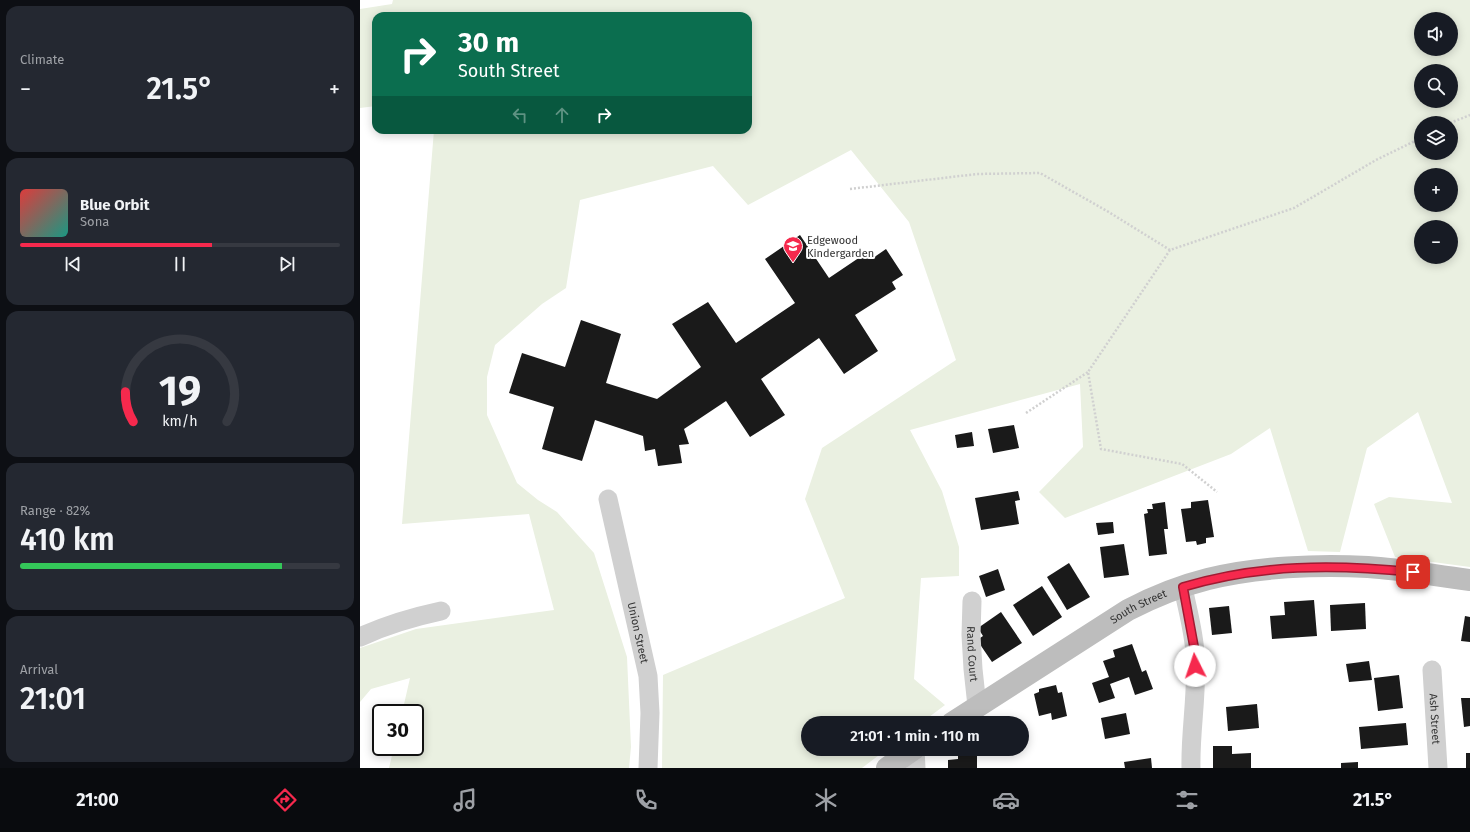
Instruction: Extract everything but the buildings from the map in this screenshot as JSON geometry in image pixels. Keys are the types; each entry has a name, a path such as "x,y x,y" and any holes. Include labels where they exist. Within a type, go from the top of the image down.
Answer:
{"street":[{"name":"Union Street","path":"608,499 648,676 650,713 648,768"},
{"name":"South Street","path":"962,716 1128,610 1150,599 1207,579 1285,568 1327,566 1368,568 1470,580"},
{"path":"1183,587 1195,652 1196,680 1192,727 1191,768"},
{"name":"Rand Court","path":"972,601 971,635 977,706"},
{"path":"360,637 378,629 441,611"},
{"name":"Ash Street","path":"1432,670 1438,768"},
{"path":"887,768 904,756"},
{"path":"915,756 916,768"}],"path":[{"path":"1458,120 1470,115"},
{"path":"1026,413 1088,372 1170,250 1294,208 1376,160 1414,141"},
{"path":"850,189 977,174 1040,173 1107,211 1170,250"},
{"path":"1088,372 1101,449 1182,464 1217,492"}],"green space":[{"path":"393,0 1470,0 1470,567 1395,557 1374,504 1389,497 1452,503 1418,412 1367,448 1340,552 1308,551 1270,428 1231,454 1065,518 1039,492 1083,447 1080,384 910,430 942,491 959,547 959,576 921,578 914,679 945,705 930,716 801,716 801,756 878,756 862,768 662,768 663,675 845,598 805,499 822,448 956,360 909,222 851,150 748,205 713,166 580,200 566,288 542,304 495,345 487,377 487,415 517,483 538,500 557,512 594,553 627,657 631,747 629,768 389,768 392,756 424,756 424,704 404,704 410,678 371,689 360,702 360,648 416,629 554,610 529,514 402,524 434,134 752,134 752,12 372,12 372,106 360,108 360,9 392,4"}],"place":[{"name":"Edgewood Kindergarden","path":"793,263"}],"route":[{"path":"1195,666 1195,652 1183,587 1207,579 1285,568 1327,566 1413,572"}]}
